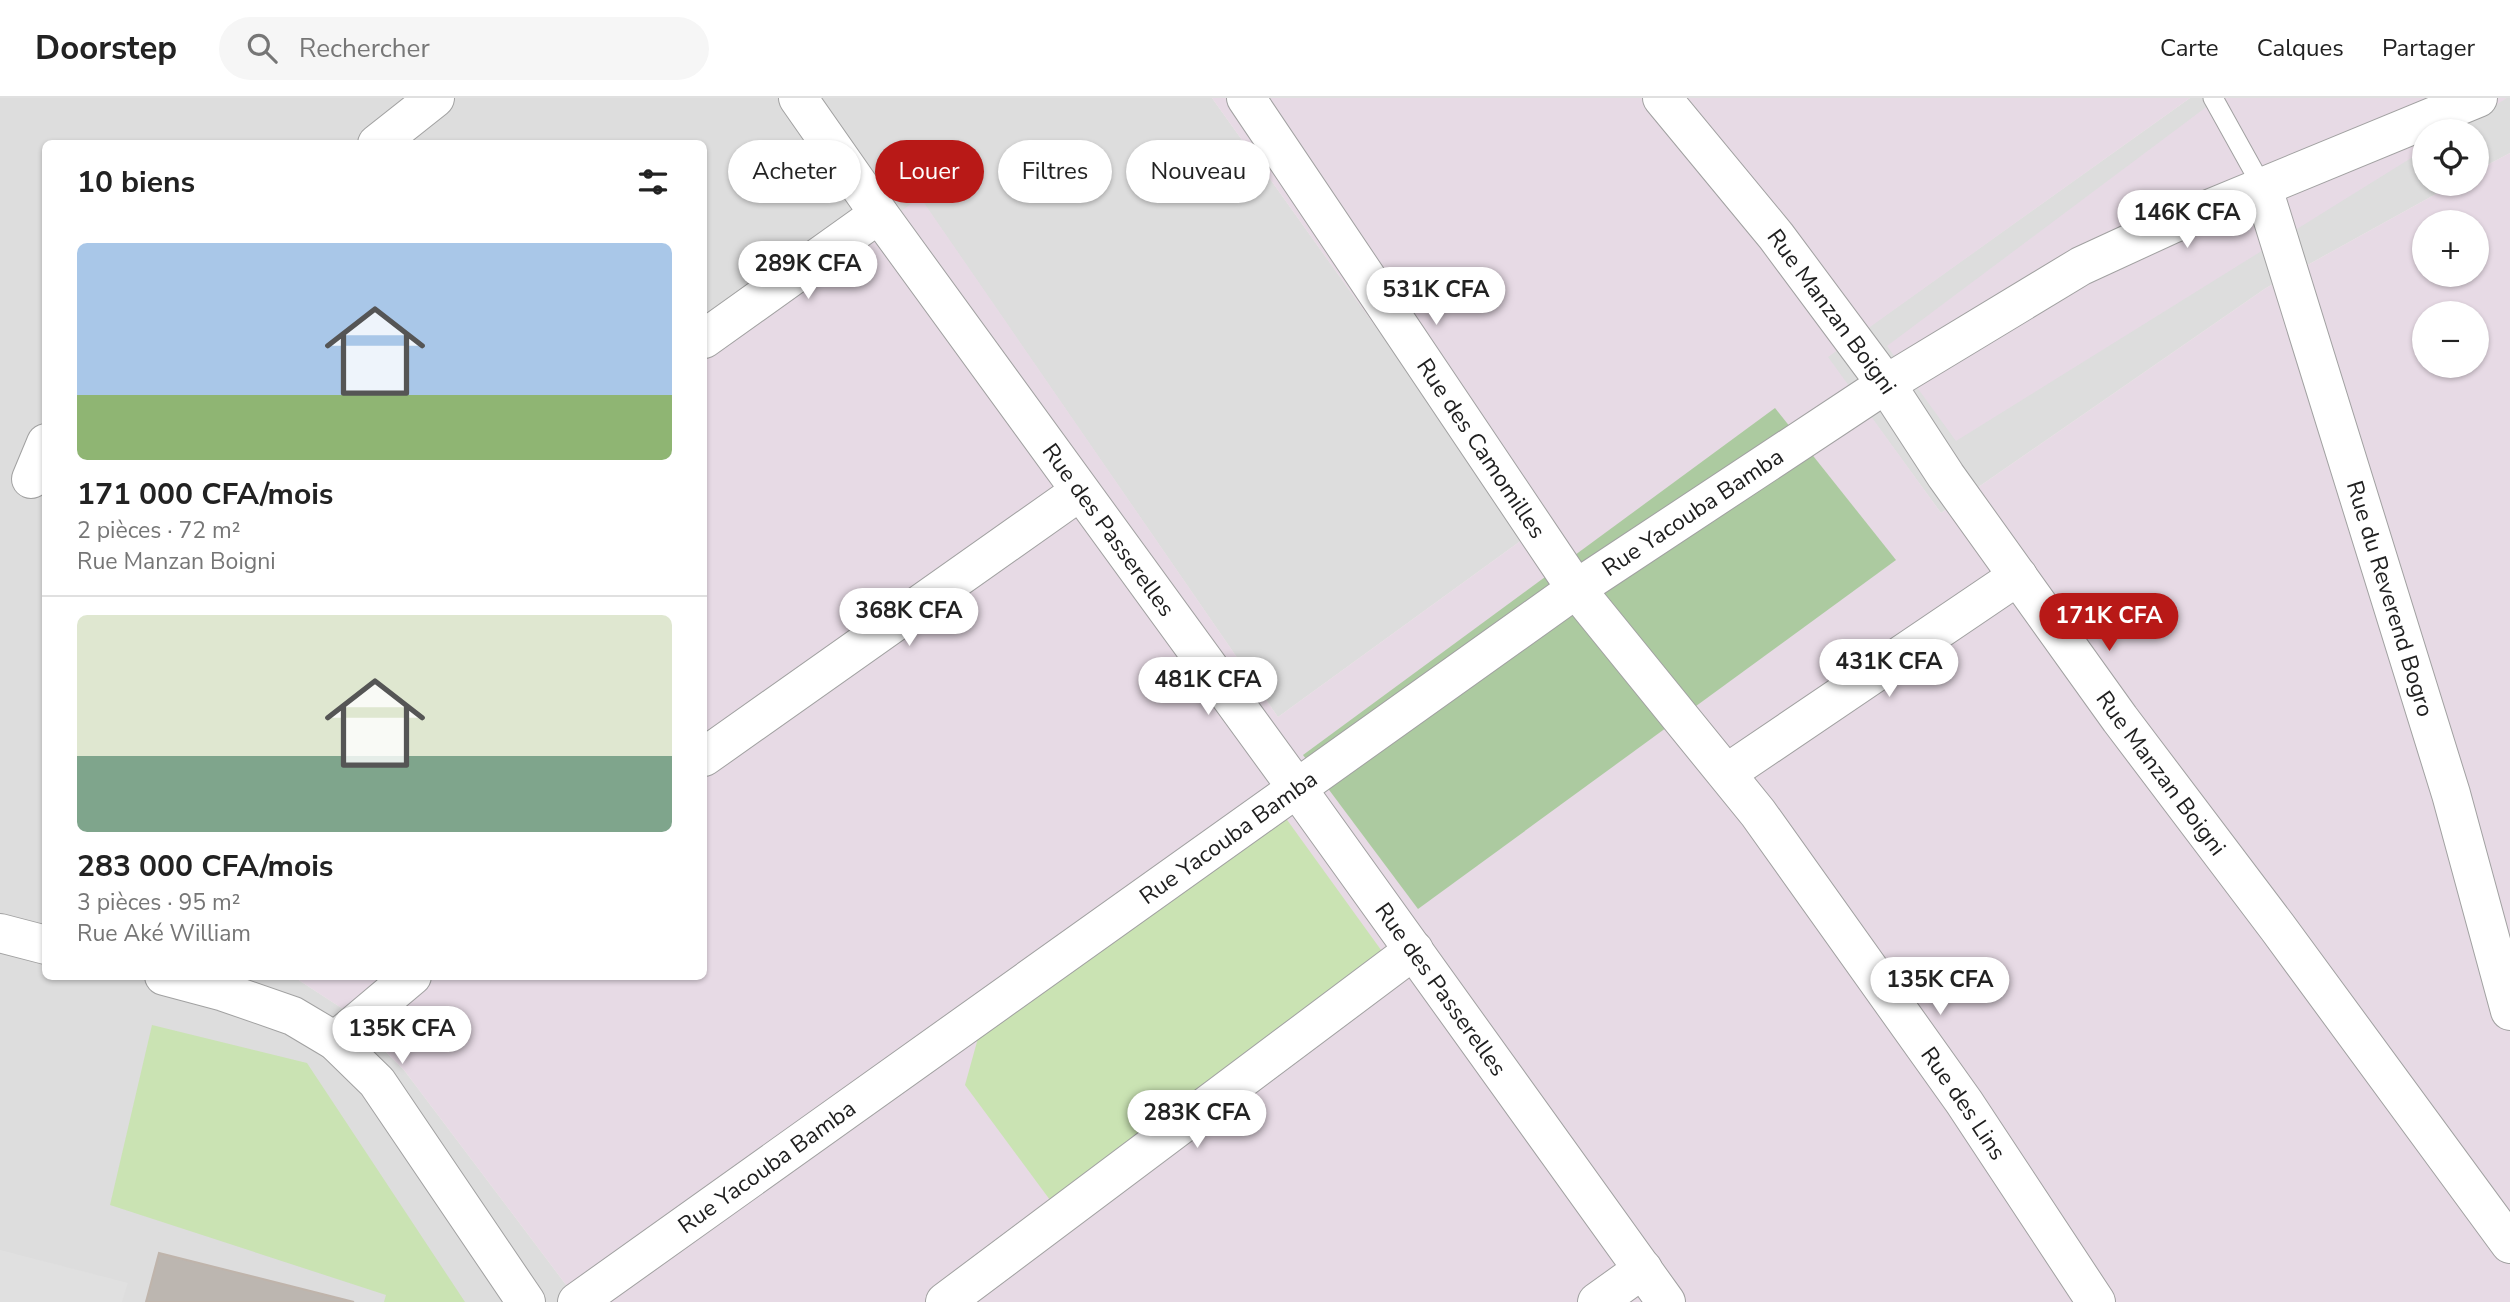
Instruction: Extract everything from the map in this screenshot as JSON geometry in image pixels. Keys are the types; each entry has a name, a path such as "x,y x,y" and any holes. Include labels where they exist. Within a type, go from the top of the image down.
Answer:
{"street":[{"path":"382,140 435,98"},
{"name":"Rue des Passerelles","path":"798,98 879,214 1414,950 1666,1302"},
{"name":"Rue des Camomilles","path":"1246,98 1576,589 1727,773"},
{"name":"Rue Manzan Boigni","path":"1662,98 1776,236 1886,384 1947,476 2120,719 2278,928 2510,1244"},
{"name":"Rue Yacouba Bamba","path":"577,1302 1576,589 1886,384 2081,265 2170,225 2478,98"},
{"name":"Rue du Reverend Bogro","path":"2263,188 2451,794 2510,1011"},
{"path":"707,337 879,214"},
{"path":"31,479 42,453"},
{"path":"707,755 1080,492"},
{"path":"1727,773 2018,576"},
{"name":"Rue des Lins","path":"1727,773 1964,1102 2096,1302"},
{"path":"0,933 42,944"},
{"path":"945,1302 1414,950"},
{"path":"194,980 225,984 293,1016 335,1041 376,1082 526,1302"},
{"path":"335,1041 407,980"},
{"path":"1597,1302 1643,1269"}],"lane":[{"path":"2213,98 2263,188"}],"shaded area":[{"path":"0,98 1212,98 1242,140 1126,140 1126,203 1270,203 1270,179 1526,537 1278,717 923,203 984,203 984,140 875,140 875,203 913,203 707,358 707,140 42,140 42,980 299,980 343,1009 404,1070 579,1302 0,1302"},
{"path":"1212,98 2190,98 1828,357 1941,513 2266,288 2432,196 2489,196 2489,164 2510,153 2510,1302 579,1302 404,1070 343,1009 299,980 707,980 707,358 912,203 924,203 1278,717 1526,537 1270,179 1270,140 1242,140"},
{"path":"2190,98 2510,98 2510,153 2489,164 2489,119 2412,119 2412,196 2432,196 2266,288 1941,513 1827,357"},
{"path":"2207,98 2507,98 2473,119 2412,119 2412,157 1956,441 1887,346 2209,105"},
{"path":"0,1250 128,1283 122,1302 0,1302"}],"green space":[{"path":"1775,408 1896,560 1418,909 1303,755"},
{"path":"1267,792 1389,961 1050,1200 965,1085 988,1002"},
{"path":"152,1025 307,1063 465,1302 384,1302 386,1295 110,1205"}],"building":[{"path":"159,1253 354,1302 146,1302"}]}
